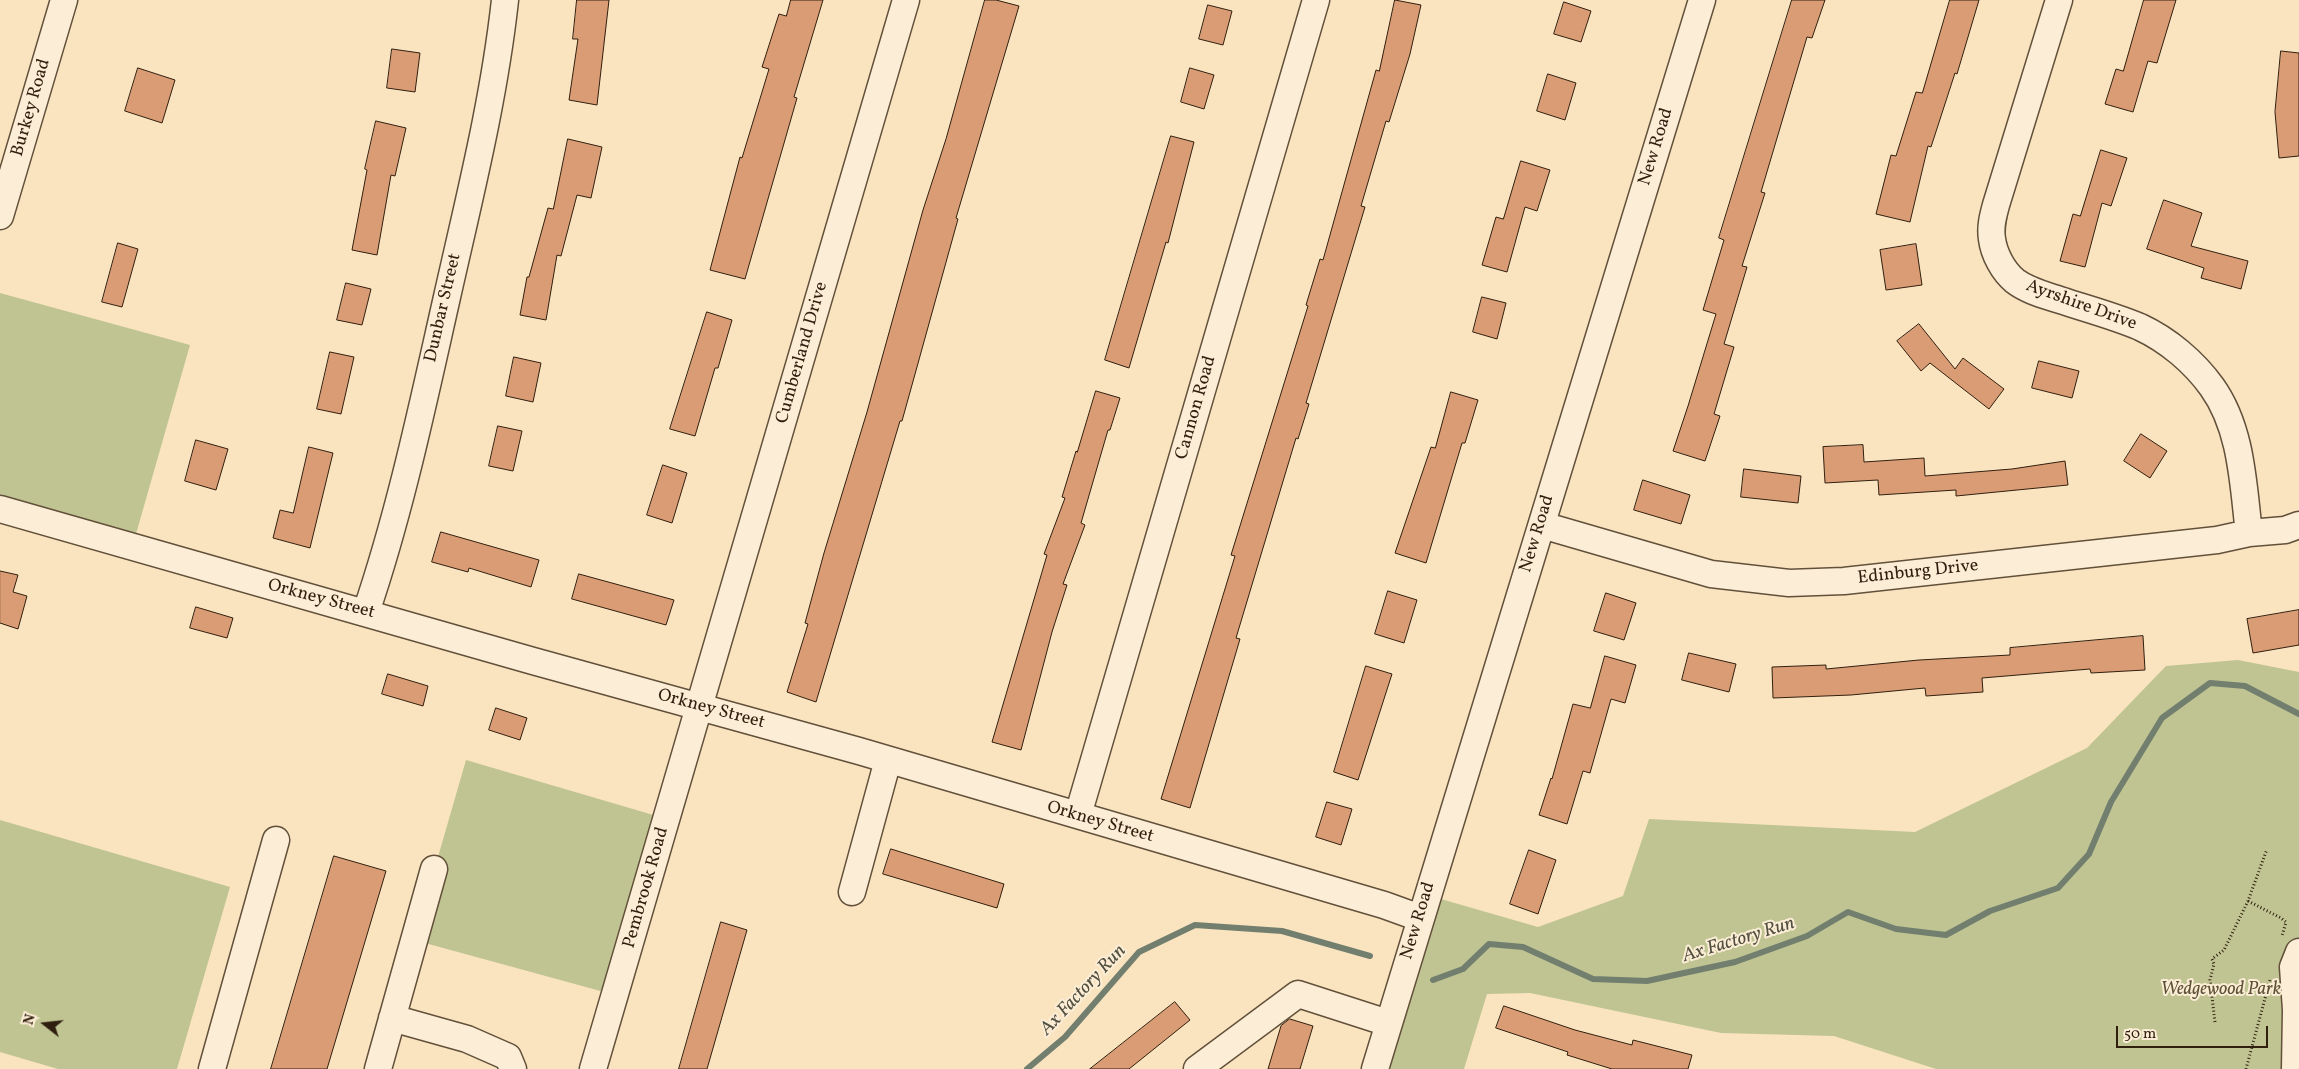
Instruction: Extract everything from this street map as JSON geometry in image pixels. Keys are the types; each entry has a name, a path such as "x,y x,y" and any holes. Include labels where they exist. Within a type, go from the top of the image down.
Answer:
{"street":[{"name":"Burkey Road","path":"0,216 64,0"},
{"name":"Dunbar Street","path":"366,612 403,493 482,143 497,62 505,0"},
{"name":"Cumberland Drive","path":"700,706 906,0"},
{"name":"Cannon Road","path":"1078,815 1316,0"},
{"name":"New Road","path":"1375,1069 1702,0"},
{"name":"Ayrshire Drive","path":"2059,0 1996,205 1992,224 1992,238 1996,252 2003,268 2015,281 2034,292 2141,328 2172,346 2187,358 2212,387 2229,420 2235,437 2242,471 2249,533"},
{"name":"Orkney Street","path":"0,509 180,562 366,612 524,659 700,706 888,760 1384,905 1420,918"},
{"name":"Edinburg Drive","path":"1542,525 1711,574 1789,582 1844,580 2217,540 2249,533 2285,530 2299,525"},
{"name":"Pembrook Road","path":"594,1069 700,706"},
{"path":"852,892 888,760"},
{"path":"212,1069 276,840"},
{"path":"386,1067 392,1018 434,869"},
{"path":"2289,948 2293,967 2296,1010 2295,1069"},
{"path":"1197,1069 1298,994 1388,1023"},
{"path":"392,1018 467,1039 508,1057 513,1069"}],"path":[{"path":"2215,1022 2210,980 2214,964 2212,960 2224,950 2248,901 2267,849"},
{"path":"2248,901 2286,922 2289,948"},
{"path":"2246,1069 2271,975"}],"green space":[{"path":"0,293 190,345 132,548 0,509"},
{"name":"Wedgewood Park","path":"2238,660 2299,672 2299,1069 1936,1069 1834,1036 1721,1033 1530,993 1487,994 1464,1069 1375,1069 1427,895 1538,927 1623,896 1649,819 1915,832 2087,748 2166,666"},
{"path":"466,760 667,819 615,995 414,940"},
{"path":"0,820 230,887 177,1069 58,1069 0,1052"}],"building":[{"path":"577,0 609,0 597,105 569,100 578,39 573,39"},
{"path":"791,0 823,0 794,97 797,98 745,279 710,270 740,157 742,158 769,69 762,67 779,14 786,16"},
{"path":"985,0 996,0 1019,6 956,218 958,219 902,421 900,421 816,702 787,692 808,624 805,623 824,553 867,412 923,210 946,139"},
{"path":"1395,0 1421,5 1410,54 1389,122 1386,121 1361,206 1365,207 1306,403 1309,404 1298,439 1296,438 1236,638 1240,639 1190,808 1161,799 1235,556 1231,555 1308,306 1306,305 1320,259 1323,260 1376,70 1379,71"},
{"path":"1792,0 1825,0 1812,38 1807,37 1761,192 1765,193 1742,266 1747,267 1724,344 1734,347 1714,414 1720,416 1705,461 1673,451 1716,314 1703,310 1724,240 1719,238"},
{"path":"1950,0 1979,0 1957,74 1955,73 1931,147 1928,146 1910,222 1876,214 1891,155 1896,156 1916,92 1922,93"},
{"path":"2144,0 2176,0 2157,63 2148,61 2133,112 2105,104 2116,69 2123,71"},
{"path":"1564,2 1591,11 1581,42 1554,34"},
{"path":"1208,5 1232,11 1223,45 1199,39"},
{"path":"392,49 420,53 415,92 387,88"},
{"path":"2281,51 2299,53 2299,156 2279,158 2275,112"},
{"path":"138,68 175,80 162,123 125,111"},
{"path":"1190,68 1214,75 1204,109 1181,102"},
{"path":"1548,74 1576,83 1565,120 1537,111"},
{"path":"376,121 406,128 395,176 391,175 377,255 352,250 367,170 365,169"},
{"path":"1171,136 1194,142 1168,243 1166,242 1129,368 1105,360"},
{"path":"568,139 602,147 591,198 577,195 561,256 557,255 546,320 520,315 527,277 529,277 548,208 553,209"},
{"path":"2101,150 2127,158 2111,206 2102,203 2085,267 2060,261 2073,214 2080,216"},
{"path":"1521,161 1550,170 1537,211 1525,207 1507,272 1482,265 1496,217 1503,219"},
{"path":"2164,200 2202,213 2191,246 2248,261 2241,289 2201,278 2204,268 2147,249"},
{"path":"118,243 138,249 122,307 102,302"},
{"path":"1916,244 1922,285 1886,290 1880,250"},
{"path":"346,283 371,289 362,325 337,320"},
{"path":"1482,297 1506,303 1497,339 1473,332"},
{"path":"707,312 732,320 718,368 715,368 695,436 670,429"},
{"path":"1919,324 1955,369 1963,358 2004,389 1989,409 1930,363 1921,371 1897,341"},
{"path":"330,352 354,357 341,414 317,409"},
{"path":"514,357 541,363 533,402 506,396"},
{"path":"2039,361 2079,371 2072,398 2032,388"},
{"path":"1096,391 1120,398 1110,430 1108,430 1081,523 1085,525 1063,584 1067,585 1052,632 1021,750 992,742 1047,555 1044,554 1065,498 1062,497"},
{"path":"1451,392 1478,400 1465,443 1462,443 1426,563 1395,553 1431,447 1435,448"},
{"path":"498,426 522,431 513,471 489,466"},
{"path":"2141,434 2167,451 2150,478 2124,461"},
{"path":"196,440 228,449 216,490 185,481"},
{"path":"1863,445 1864,462 1924,458 1925,476 2012,469 2065,461 2068,485 1956,496 1956,490 1879,495 1878,480 1825,483 1823,447"},
{"path":"309,447 333,453 310,548 273,538 280,510 293,513"},
{"path":"663,465 687,473 672,523 647,515"},
{"path":"1744,469 1801,476 1798,503 1741,497"},
{"path":"1643,480 1690,495 1681,524 1634,510"},
{"path":"441,532 539,560 531,587 469,568 468,572 432,562"},
{"path":"0,571 18,575 13,592 27,596 18,629 0,623"},
{"path":"579,574 674,600 666,625 572,599"},
{"path":"1388,591 1417,600 1404,643 1375,634"},
{"path":"1606,593 1636,603 1624,640 1594,631"},
{"path":"196,607 233,618 227,638 190,628"},
{"path":"2299,610 2299,645 2253,653 2247,619"},
{"path":"2143,636 2145,670 2091,673 2090,669 1982,678 1983,692 1926,696 1925,688 1851,695 1773,698 1772,667 1826,665 1826,669 1919,660 2010,655 2010,648"},
{"path":"1689,653 1736,664 1729,692 1682,680"},
{"path":"1605,656 1636,665 1625,703 1611,699 1590,773 1583,771 1567,824 1539,815 1552,779 1573,704 1590,708"},
{"path":"1366,666 1392,674 1358,780 1334,772"},
{"path":"388,674 428,686 423,706 382,694"},
{"path":"496,708 527,718 520,740 489,730"},
{"path":"1327,802 1352,809 1341,845 1316,837"},
{"path":"891,849 1004,884 997,908 883,874"},
{"path":"1529,850 1556,860 1538,914 1510,904"},
{"path":"334,856 386,871 327,1069 271,1069"},
{"path":"721,922 747,930 707,1069 679,1069"},
{"path":"1175,1002 1190,1020 1129,1069 1090,1069"},
{"path":"1504,1006 1575,1030 1632,1045 1633,1040 1692,1055 1688,1069 1612,1069 1567,1055 1568,1052 1496,1028"},
{"path":"1290,1019 1313,1026 1300,1069 1268,1069 1281,1026"}],"waterway":[{"name":"Ax Factory Run","path":"1433,980 1463,969 1489,944 1523,947 1593,979 1647,981 1735,962 1807,936 1848,912 1896,929 1946,935 1990,911 2058,888 2089,854 2111,802 2162,718 2210,683 2245,686 2299,714"},
{"name":"Ax Factory Run","path":"1027,1069 1065,1037 1139,952 1195,925 1282,931 1370,956"}]}
